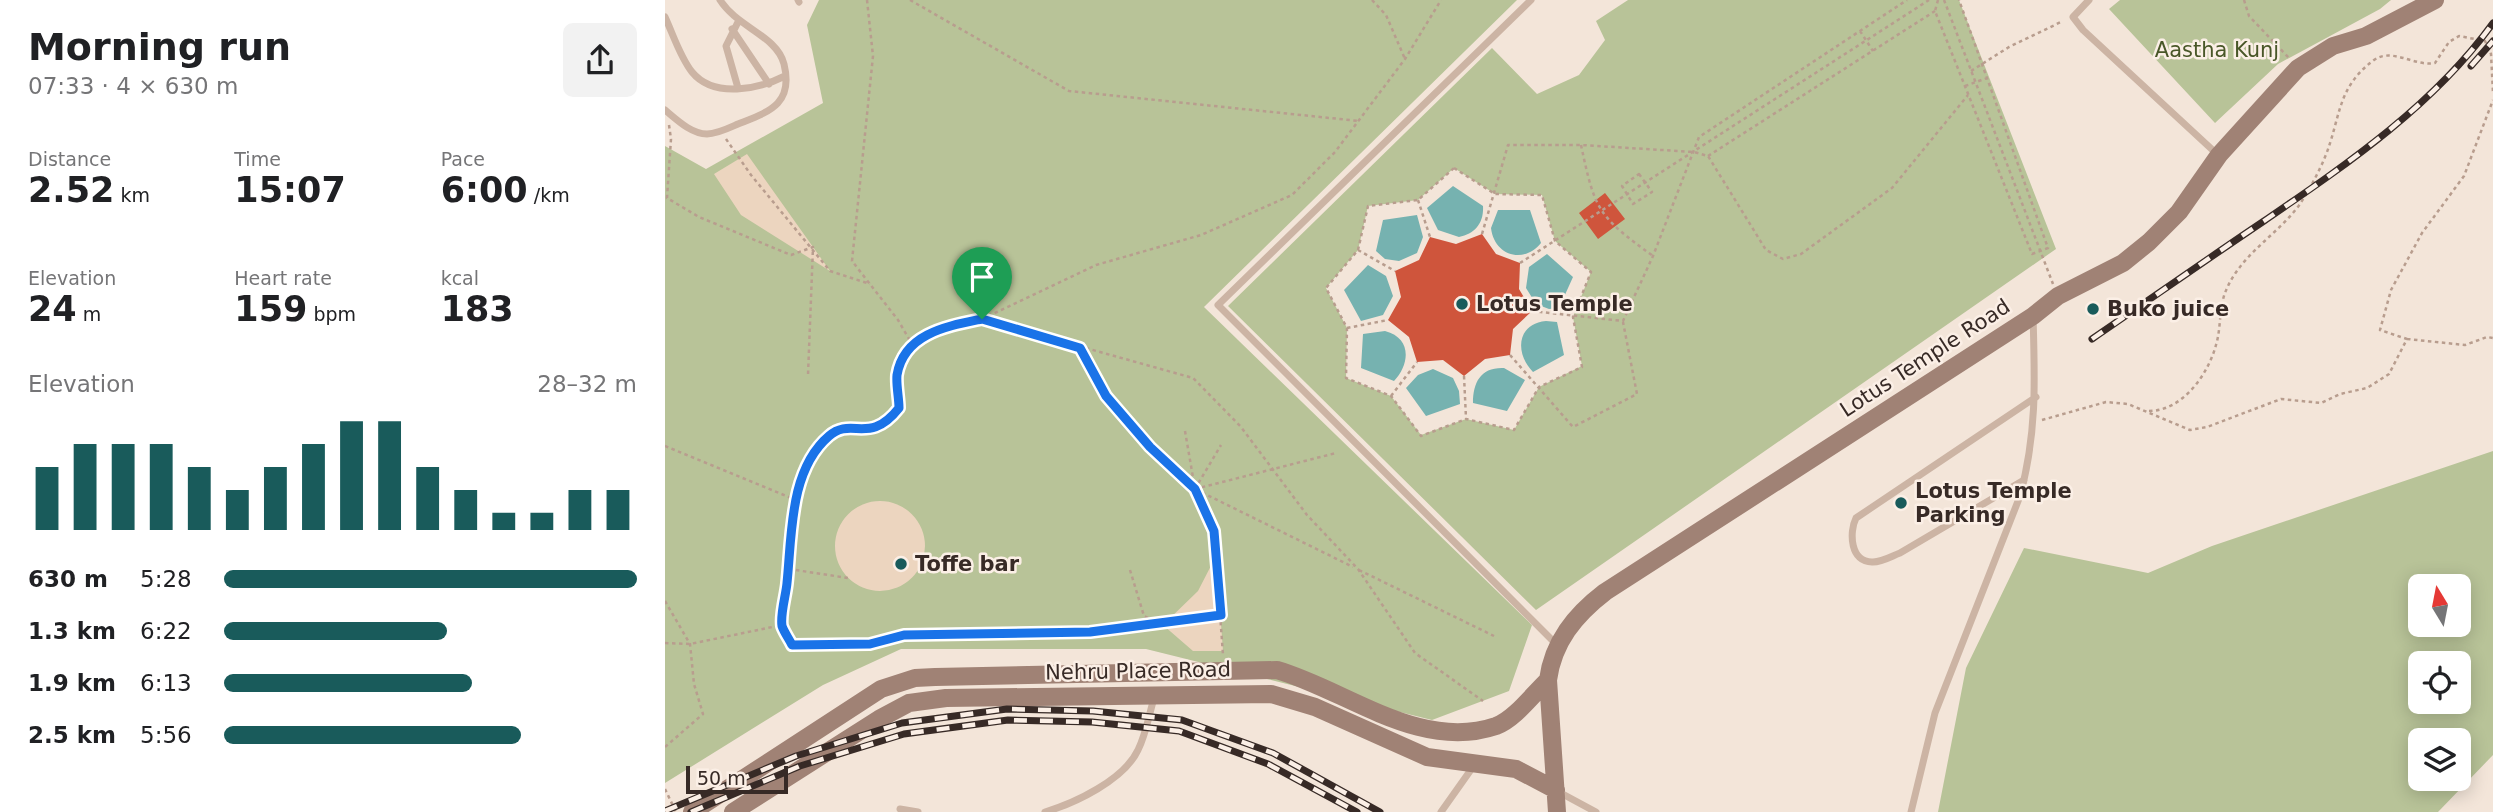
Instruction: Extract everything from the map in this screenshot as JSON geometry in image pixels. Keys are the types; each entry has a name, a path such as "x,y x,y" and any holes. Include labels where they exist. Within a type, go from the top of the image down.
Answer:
{"street":[{"name":"Lotus Temple Road","path":"1557,812 1548,680 1551,662 1558,646 1582,610 1605,592 2033,316 2058,296 2123,263 2179,212 2219,155 2298,68 2333,46 2365,36 2435,0"},
{"name":"Nehru Place Road","path":"692,812 881,689 897,682 948,676 1277,670 1300,677 1393,719 1446,730 1496,726 1506,720 1548,680"},
{"name":"Nehru Place Road","path":"733,812 909,703 946,698 1255,692 1287,696 1427,757 1516,769 1556,790"}],"lane":[{"path":"666,111 692,130 707,134 776,108 783,96 783,62 767,39 738,22 720,0"},
{"path":"1531,0 1218,305 1558,646"},
{"path":"2089,0 2073,16 2083,30 2219,155"},
{"path":"665,17 692,73 715,88 769,84 785,76"},
{"path":"738,22 732,29 726,46 738,88"},
{"path":"732,29 769,84"},
{"path":"1910,812 1935,713 2024,480 2035,422 2033,316"},
{"path":"2024,480 1900,553 1881,561 1870,563 1861,559 1850,541 1856,518 2036,397"},
{"path":"1045,812 1087,795 1111,780 1128,763 1138,752 1156,694"},
{"path":"1441,812 1476,763"},
{"path":"1556,790 1597,812"},
{"path":"899,809 918,812"}],"path":[{"path":"867,0 873,56 852,261 898,320 912,344"},
{"path":"910,0 1069,91 1359,121"},
{"path":"1372,0 1387,15 1405,59"},
{"path":"1221,615 1163,625 1090,632 904,635 870,644 792,645 782,625 796,500 809,462 830,435 852,429 878,429 899,408 897,374 912,344 939,327 982,319 1096,265 1201,235 1292,195 1335,152 1359,121 1405,59 1441,0"},
{"path":"1510,355 1573,427 1637,394 1623,321 1653,256 1699,136 1907,0"},
{"path":"1521,263 1929,0"},
{"path":"1938,0 1935,12 2032,254 2048,248 1959,0"},
{"path":"1944,0 2058,296"},
{"path":"2244,0 2249,16 2298,68"},
{"path":"1708,156 1935,12"},
{"path":"1971,71 2009,47 2073,16"},
{"path":"1860,31 1873,51"},
{"path":"2146,411 2169,408 2197,385 2216,347 2225,292 2248,257 2299,205 2326,157 2336,117 2349,82 2376,58 2392,55 2424,65 2435,64 2449,42 2459,36 2485,41 2491,54 2493,93"},
{"path":"1965,86 1987,78"},
{"path":"1482,234 1508,145 1581,145 1694,152 1708,156 1766,250 1783,258 1801,254 1892,188 1968,94"},
{"path":"2493,100 2464,176 2422,233 2391,290 2380,330 2407,339 2465,345 2487,337 2493,338"},
{"path":"666,111 671,139 667,198 699,217 791,255 813,247"},
{"path":"720,131 751,175 813,247 830,271 870,284"},
{"path":"1581,145 1591,194 1610,225 1653,256"},
{"path":"1454,168 1495,194 1542,195 1555,242 1591,272 1573,317 1582,367 1539,387 1514,430 1466,419 1421,436 1391,396 1346,378 1347,328 1326,288 1358,250 1368,206 1418,200 1454,168"},
{"path":"1639,174 1652,192 1633,204 1627,194 1622,186 1639,174"},
{"path":"1418,200 1430,237"},
{"path":"808,375 813,247"},
{"path":"1358,250 1395,271"},
{"path":"1532,311 1623,321"},
{"path":"982,319 1193,378 1241,427 1307,515 1357,569 1415,653 1483,701"},
{"path":"1347,328 1388,320"},
{"path":"2035,422 2106,402 2128,404 2190,430 2207,427 2281,400 2321,403 2340,394 2367,388 2389,374 2407,339"},
{"path":"1080,348 1106,396 1150,447 1195,489 1494,636"},
{"path":"1391,396 1417,362"},
{"path":"1464,376 1466,419"},
{"path":"1185,431 1195,489 1214,531 1224,669"},
{"path":"1195,489 1221,445"},
{"path":"665,446 796,500"},
{"path":"1195,489 1336,453"},
{"path":"789,569 848,578"},
{"path":"1130,570 1144,616 1163,625"},
{"path":"665,601 690,644 694,684 703,714 665,747"},
{"path":"665,643 690,644 782,625"},
{"path":"665,789 675,812"}],"green space":[{"path":"819,0 1517,0 1204,307 1532,625 1509,691 1432,720 1146,649 901,649 823,685 665,783 665,146 706,169 823,103 807,25"},
{"path":"1628,0 1959,0 2056,249 1536,610 1228,306 1492,48 1537,94 1579,75 1605,40 1596,21","holes":["1454,168 1495,194 1542,195 1555,241 1591,272 1573,317 1582,366 1539,387 1514,430 1466,419 1421,435 1391,396 1346,378 1347,328 1326,288 1358,250 1368,206 1418,200"]},
{"name":"Aastha Kunj","path":"2120,0 2391,0 2380,9 2278,64 2215,123 2109,9"},
{"path":"2493,451 2493,755 2471,778 2471,728 2408,728 2408,791 2458,791 2438,812 1938,812 1966,668 2024,548 2148,573 2212,546"}],"shaded area":[{"path":"747,154 830,271 741,215 714,174"},
{"path":"871,501 889,501 905,508 918,521 925,537 925,555 918,571 905,584 889,591 871,591 855,584 842,571 835,555 835,537 842,521 855,508"},
{"path":"1216,556 1223,651 1193,651 1163,625 1198,591"}],"water":[{"path":"1453,186 1483,206 1482,218 1477,227 1459,237 1438,230 1427,208"},
{"path":"1498,210 1530,210 1541,243 1526,254 1510,254 1503,250 1493,237 1491,228"},
{"path":"1417,215 1423,237 1417,253 1399,261 1385,259 1376,251 1383,220"},
{"path":"1547,254 1573,277 1559,308 1549,309 1536,304 1526,288 1529,267"},
{"path":"1368,265 1386,276 1393,296 1383,315 1361,321 1344,290"},
{"path":"1546,321 1557,322 1564,355 1533,372 1523,357 1521,341 1529,328"},
{"path":"1385,331 1400,339 1406,352 1403,367 1394,381 1361,368 1363,334"},
{"path":"1504,368 1525,380 1507,411 1473,403 1480,377 1489,370"},
{"path":"1433,369 1453,378 1459,391 1460,404 1426,416 1406,388 1418,375"}],"building":[{"path":"1605,193 1625,219 1598,239 1579,213"},
{"name":"Lotus Temple","path":"1482,234 1496,254 1520,263 1519,289 1532,311 1513,329 1510,355 1485,359 1464,376 1443,360 1417,362 1409,337 1388,320 1401,297 1395,271 1419,260 1430,237 1456,244"}],"railway":[{"path":"2092,339 2326,178 2387,132 2444,81 2493,23"},
{"path":"2471,66 2493,41"},
{"path":"665,811 796,756 902,723 1007,709 1093,711 1182,720 1273,753 1380,812"},
{"path":"691,812 800,766 904,734 1008,720 1092,722 1179,731 1268,764 1357,812"}],"place":[{"name":"Lotus Temple","path":"1462,304"},
{"name":"Buko juice","path":"2093,309"},
{"name":"Lotus Temple Parking","path":"1901,503"},
{"name":"Toffe bar","path":"901,564"}],"route":[{"path":"982,319 1080,348 1106,396 1150,447 1195,489 1214,531 1221,615 1163,625 1090,632 904,635 870,644 792,645 782,625 796,500 809,462 830,435 852,429 878,429 889,421 899,408 897,374 912,344 939,327 982,319"}]}
